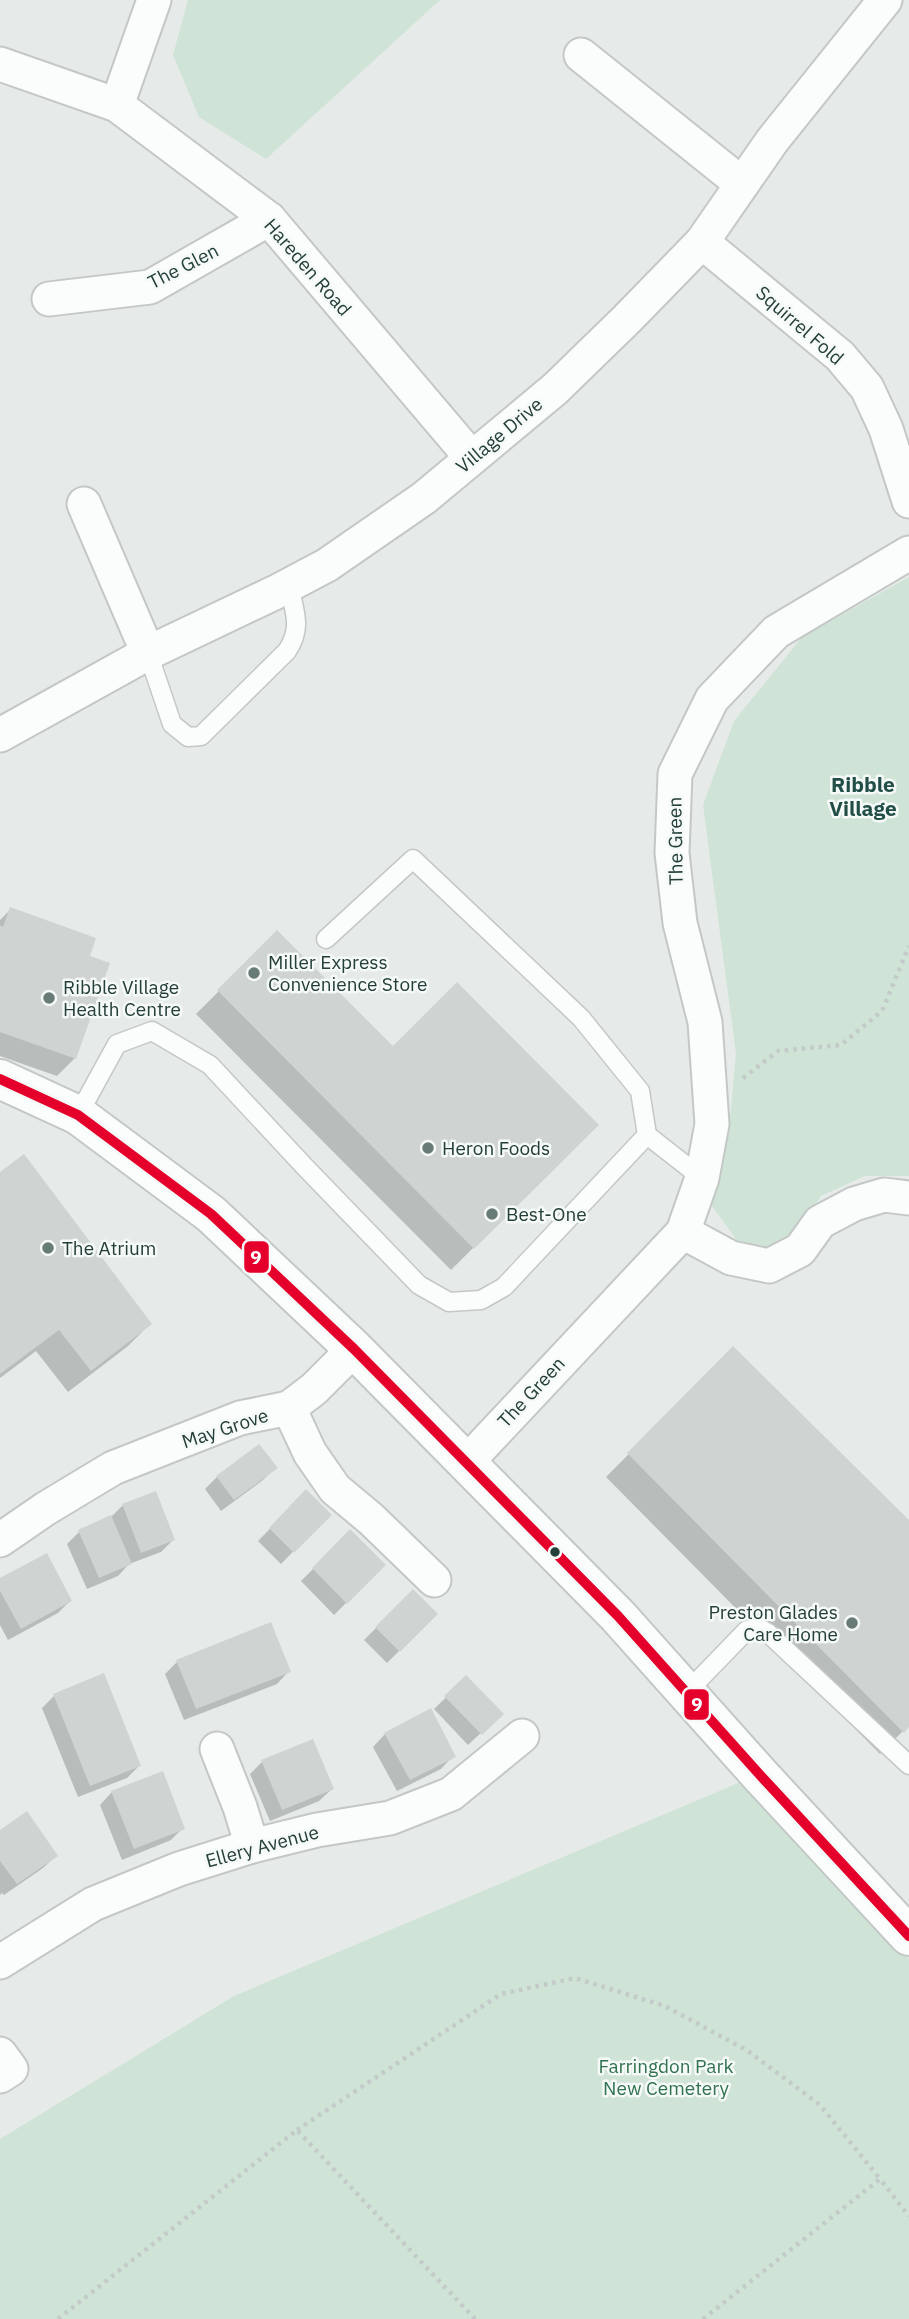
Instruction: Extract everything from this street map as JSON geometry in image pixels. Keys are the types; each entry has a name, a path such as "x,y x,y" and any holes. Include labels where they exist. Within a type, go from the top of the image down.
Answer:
{"street":[{"path":"117,105 154,0"},
{"name":"Village Drive","path":"0,735 148,653 327,565 424,498 555,389 702,242 781,130 885,0"},
{"path":"581,55 742,184"},
{"name":"Hareden Road","path":"0,64 117,105 269,219 471,457"},
{"name":"The Glen","path":"49,299 150,286 269,219"},
{"name":"Squirrel Fold","path":"702,242 840,356 867,388 886,429 909,502"},
{"path":"84,503 148,653"},
{"name":"The Green","path":"467,1462 683,1232 702,1178 712,1124 705,1022 680,923 672,853 675,775 712,699 776,632 909,553"},
{"path":"0,1079 78,1115 211,1213 354,1349 618,1616 909,1936"},
{"path":"683,1232 731,1258 769,1266 800,1250 820,1222 854,1204 884,1195 909,1198"},
{"path":"289,1408 314,1389 354,1349"},
{"name":"May Grove","path":"0,1539 113,1468 240,1419 289,1408 310,1453 335,1489 371,1518 433,1580"},
{"name":"Ellery Avenue","path":"0,1962 93,1904 179,1869 252,1846 317,1830 390,1818 451,1794 522,1736"},
{"path":"217,1749 252,1846"},
{"path":"0,2054 11,2069 0,2076"}],"lane":[{"path":"148,653 172,724 188,737 201,736 288,651 294,641 297,624 289,585"},
{"path":"326,939 413,859 581,1018 640,1091 647,1135 702,1178"},
{"path":"78,1115 117,1044 152,1031 210,1065 419,1284 449,1302 481,1300 504,1287 647,1135"},
{"path":"686,1693 747,1630 757,1627 768,1633 909,1765"}],"path":[{"path":"712,1124 736,1083 778,1051 842,1045 882,1012 909,946"},
{"path":"58,2319 297,2130 501,1994 575,1978 665,2006 748,2050 820,2105 909,2216"},
{"path":"297,2130 475,2319"},
{"path":"703,2319 880,2179"}],"green space":[{"path":"188,0 440,0 266,159 199,117 173,55"},
{"path":"909,577 909,1176 865,1176 821,1196 799,1231 773,1252 740,1245 710,1203 729,1130 736,1054 703,805 734,721 802,637"},
{"name":"Farringdon Park New Cemetery","path":"743,1781 909,1959 909,2319 0,2319 0,2139 234,1996"}],"building":[{"name":"Ribble Village Health Centre","path":"10,907 96,938 90,956 110,963 76,1059 0,1032 0,925 3,927"},
{"path":"277,930 393,1046 457,982 599,1125 474,1249 217,990"},
{"name":"The Atrium","path":"24,1154 152,1324 91,1371 59,1330 0,1374 0,1172"},
{"name":"Preston Glades Care Home","path":"733,1346 909,1520 909,1727 904,1733 627,1453"},
{"path":"259,1444 278,1468 234,1500 216,1476"},
{"path":"306,1489 332,1515 294,1553 269,1528"},
{"path":"156,1491 175,1540 141,1553 122,1504"},
{"path":"111,1515 132,1564 99,1578 78,1530"},
{"path":"350,1529 386,1565 347,1604 312,1568"},
{"path":"47,1553 72,1601 21,1629 0,1591 0,1578"},
{"path":"413,1589 438,1614 400,1652 375,1627"},
{"path":"271,1622 291,1672 196,1709 176,1660"},
{"path":"104,1673 141,1766 90,1786 53,1694"},
{"path":"466,1675 504,1714 482,1735 444,1696"},
{"path":"431,1708 456,1757 410,1780 384,1733"},
{"path":"313,1739 334,1789 282,1810 261,1760"},
{"path":"163,1771 185,1829 134,1849 111,1791"},
{"path":"27,1811 58,1856 17,1884 0,1861 0,1830"}],"transit line":[{"name":"9","path":"0,1079 78,1115 211,1214 354,1349 618,1616 909,1936"}],"place":[{"name":"Miller Express Convenience Store","path":"254,973"},
{"name":"Ribble Village Health Centre","path":"49,998"},
{"name":"Heron Foods","path":"428,1148"},
{"name":"Best-One","path":"492,1214"},
{"name":"The Atrium","path":"48,1248"},
{"name":"Preston Glades Care Home","path":"852,1623"}],"district":[{"name":"Ribble Village","path":"863,796"}]}
